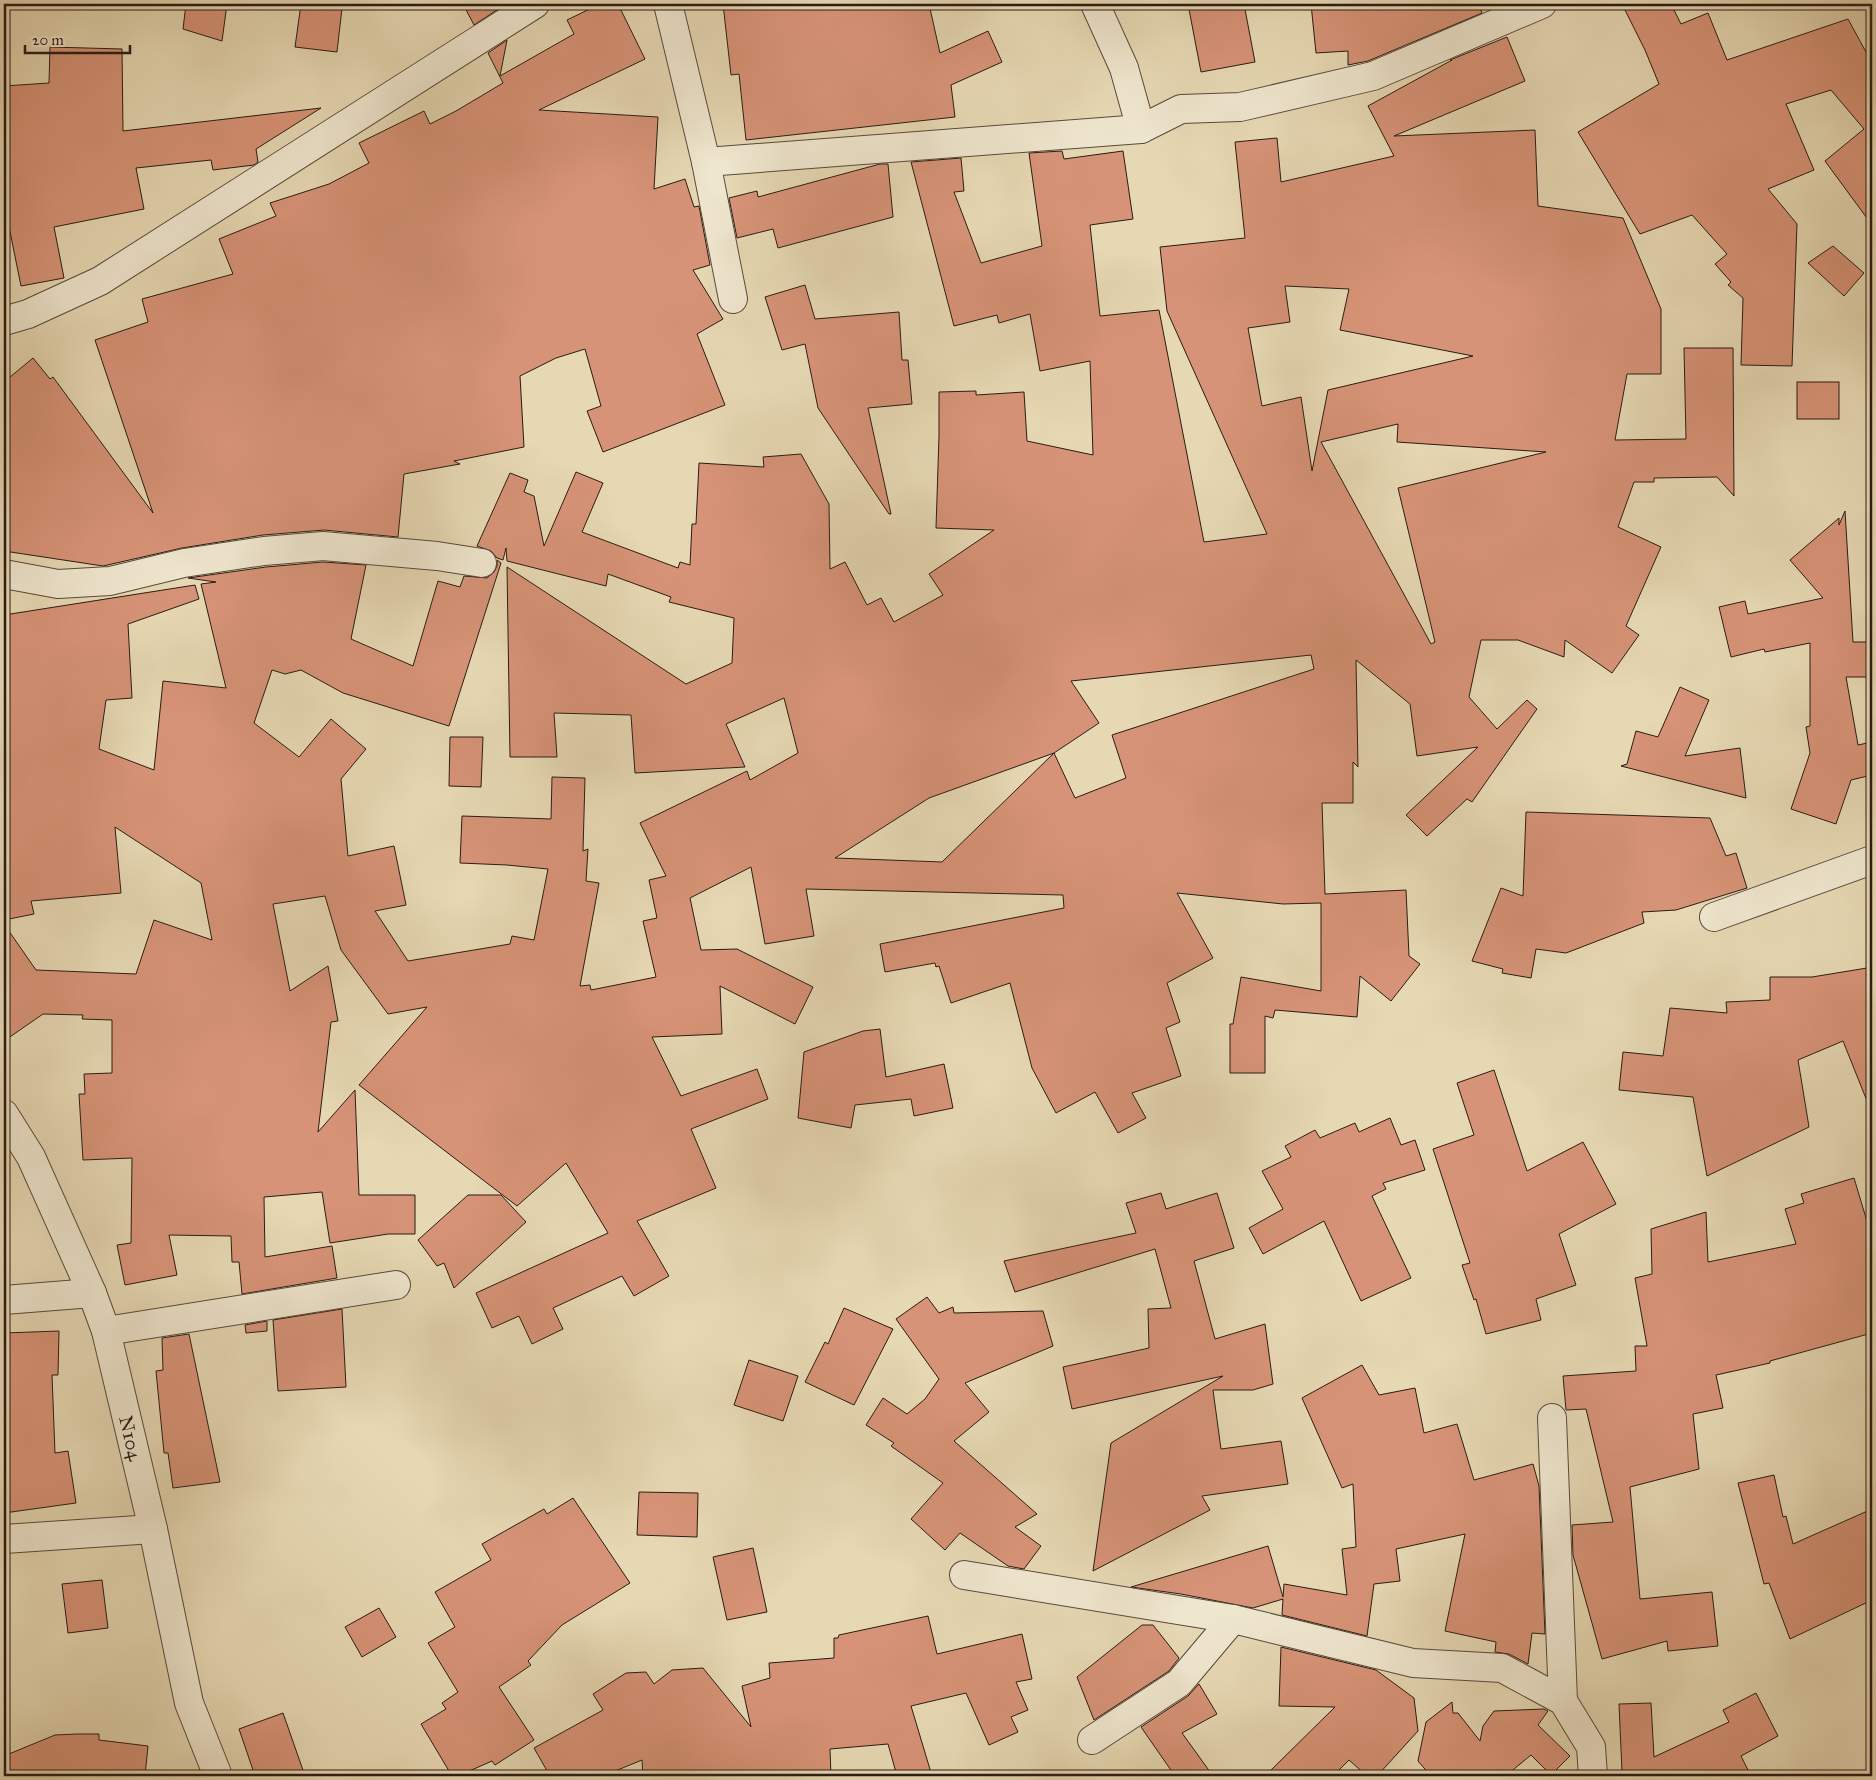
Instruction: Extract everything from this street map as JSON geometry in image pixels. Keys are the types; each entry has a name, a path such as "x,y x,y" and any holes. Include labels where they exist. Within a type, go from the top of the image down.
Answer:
{"street":[{"path":"4,322 28,314 100,281 535,4"},
{"path":"668,4 706,162 733,299"},
{"path":"1095,4 1124,68 1141,129"},
{"path":"706,162 1141,129 1181,109 1240,107 1373,76 1542,4"},
{"path":"4,574 58,584 110,581 184,563 264,550 323,546 437,556 482,563"},
{"path":"1714,917 1872,860"},
{"name":"N104","path":"4,1114 31,1157 92,1293 106,1331 153,1529 189,1703 218,1776"},
{"path":"106,1331 396,1285"},
{"path":"4,1300 92,1293"},
{"path":"1552,1418 1563,1701 1590,1746 1593,1776"},
{"path":"4,1539 153,1529"},
{"path":"964,1575 1233,1619 1413,1663 1502,1668 1563,1701"},
{"path":"1092,1740 1179,1683 1233,1619"}],"building":[{"path":"186,4 227,4 222,41 183,29"},
{"path":"301,4 342,8 337,52 295,47"},
{"path":"463,4 506,4 474,25"},
{"path":"600,4 618,4 645,59 539,110 658,117 654,189 685,179 694,207 699,206 710,265 693,270 723,319 697,334 725,405 603,452 587,411 601,406 585,349 556,358 520,376 524,447 454,461 460,464 404,474 398,537 324,530 263,535 182,548 103,566 4,551 4,382 33,358 50,379 53,377 153,513 95,340 148,322 142,299 233,274 219,239 276,216 270,203 329,184 369,163 359,143 424,111 430,124 503,83 488,53 507,40 500,76 574,34 567,20"},
{"path":"723,4 929,4 940,53 988,31 1002,62 951,85 955,117 746,140 739,74 731,75"},
{"path":"1188,4 1244,4 1255,62 1201,72"},
{"path":"1311,4 1479,4 1482,13 1368,61 1348,65 1348,51 1316,53"},
{"path":"1622,4 1671,4 1681,24 1708,13 1727,60 1848,19 1872,63 1872,225 1825,161 1864,129 1831,90 1786,104 1814,170 1768,189 1797,224 1792,366 1741,365 1743,298 1728,285 1731,282 1715,264 1727,254 1692,215 1640,234 1578,132 1659,84 1645,50"},
{"path":"1507,37 1525,81 1394,136 1535,130 1538,206 1623,218 1661,309 1661,374 1627,374 1615,440 1686,439 1684,348 1733,348 1734,496 1717,477 1654,478 1654,482 1634,482 1618,527 1661,547 1626,626 1639,635 1612,673 1565,640 1564,657 1518,640 1481,640 1469,697 1497,729 1527,700 1537,709 1472,802 1467,799 1427,836 1406,815 1478,747 1417,756 1410,704 1356,660 1358,767 1353,762 1353,803 1322,803 1325,894 1406,890 1409,956 1420,964 1391,1001 1360,976 1357,1017 1275,1010 1273,1018 1265,1016 1265,1073 1230,1073 1230,1024 1233,1024 1241,977 1321,991 1321,903 1283,904 1177,893 1213,958 1167,983 1180,1022 1166,1028 1181,1076 1132,1093 1146,1118 1118,1133 1095,1092 1056,1113 1032,1068 1010,983 951,1003 939,966 936,967 935,963 885,972 880,944 1064,908 1063,895 806,889 814,936 765,944 751,867 690,898 701,950 737,949 813,987 795,1024 720,986 722,1034 652,1037 681,1096 757,1069 768,1099 691,1129 716,1188 637,1221 669,1276 634,1296 622,1276 553,1308 563,1329 532,1344 519,1316 492,1328 476,1293 608,1233 566,1163 517,1206 359,1085 427,1007 388,1014 341,950 325,896 273,904 290,991 328,966 338,1021 331,1022 318,1132 355,1090 359,1195 415,1195 415,1234 388,1234 330,1243 322,1192 264,1197 265,1257 332,1246 337,1278 242,1294 239,1262 232,1262 231,1236 169,1235 177,1275 125,1285 117,1245 131,1243 132,1158 83,1160 79,1094 85,1094 84,1074 112,1073 112,1020 82,1019 83,1015 43,1014 4,1041 4,924 36,970 136,974 154,920 212,940 201,883 115,827 121,893 31,901 34,914 4,920 4,615 195,585 199,599 128,624 132,698 106,700 99,749 154,770 163,681 226,688 201,584 216,582 188,578 266,567 323,562 366,565 351,639 413,666 438,581 460,587 464,576 487,578 494,572 497,560 501,563 449,726 343,693 301,670 285,674 272,670 254,723 299,757 331,719 366,749 341,779 348,856 394,846 406,905 375,911 408,961 510,944 512,936 534,940 548,869 460,863 462,816 551,819 552,777 585,778 583,851 588,849 586,881 599,883 580,986 590,985 591,990 656,977 643,921 657,918 649,880 666,876 640,823 747,771 750,780 798,753 784,698 726,724 745,767 635,773 631,715 554,713 557,757 510,757 507,567 686,684 732,663 734,618 669,602 671,597 608,574 606,586 507,561 506,548 503,560 497,558 491,551 477,546 510,473 528,480 524,492 534,496 544,546 576,472 603,483 582,532 678,568 680,562 690,565 692,524 696,524 699,463 764,467 763,457 801,454 829,504 830,569 845,562 867,605 881,598 894,622 943,595 929,574 994,530 936,528 939,392 976,391 976,395 1024,392 1027,441 1093,455 1090,361 1040,371 1030,314 999,323 997,315 954,326 911,162 961,158 964,191 954,192 981,263 1042,246 1029,153 1062,151 1064,159 1123,151 1133,219 1090,225 1100,316 1159,310 1204,542 1267,534 1167,311 1160,247 1245,238 1235,142 1277,138 1281,182 1394,156 1368,106 1452,60 1450,60","holes":["1285,286 1349,289 1340,330 1473,356 1328,390 1312,471 1301,397 1262,406 1248,328 1290,322","1398,424 1397,442 1546,452 1398,488 1435,642 1431,644 1321,442","1311,655 1314,669 1112,735 1126,778 1075,798 1054,753 1099,723 1071,681","1054,753 942,862 835,858 929,798"]},
{"path":"50,47 122,49 123,131 321,108 256,149 258,162 254,165 213,170 211,160 136,168 144,209 54,227 64,278 21,286 4,202 4,110 6,110 4,86 49,83"},
{"path":"880,164 888,164 893,217 778,248 773,229 737,238 729,198 757,191 758,197"},
{"path":"1833,246 1864,273 1844,296 1808,263"},
{"path":"805,285 815,319 899,312 902,360 908,360 912,404 868,408 891,514 889,514 818,408 805,344 782,350 765,297"},
{"path":"1797,382 1839,382 1839,419 1797,419"},
{"path":"1845,511 1853,642 1872,642 1872,677 1846,677 1858,745 1872,742 1872,775 1851,780 1836,824 1791,809 1810,753 1806,727 1810,726 1810,643 1765,652 1764,649 1731,657 1719,607 1745,601 1748,614 1823,598 1790,560 1839,518 1839,525"},
{"path":"1680,687 1709,700 1685,756 1740,748 1746,798 1621,766 1627,764 1636,731 1658,737"},
{"path":"450,737 483,737 481,787 449,786"},
{"path":"1526,812 1710,818 1726,856 1736,853 1747,888 1676,910 1642,912 1644,923 1566,953 1536,949 1531,978 1502,973 1503,969 1472,961 1501,888 1523,896"},
{"path":"1867,968 1872,1001 1872,1111 1843,1041 1798,1060 1809,1127 1707,1176 1693,1097 1619,1090 1623,1052 1663,1056 1670,1008 1727,1013 1726,1002 1770,1000 1770,977 1812,977"},
{"path":"880,1029 886,1077 944,1064 953,1108 914,1116 911,1099 855,1105 851,1128 798,1118 804,1052 863,1031"},
{"path":"1494,1070 1527,1171 1583,1142 1616,1204 1559,1234 1576,1285 1536,1299 1541,1320 1486,1334 1476,1299 1474,1300 1462,1265 1470,1263 1433,1149 1474,1135 1457,1083"},
{"path":"1390,1118 1401,1145 1415,1140 1425,1170 1383,1183 1386,1189 1372,1196 1411,1278 1361,1301 1324,1221 1263,1254 1249,1228 1283,1209 1262,1171 1291,1157 1285,1146 1315,1130 1320,1138 1355,1123 1359,1132"},
{"path":"1854,1178 1872,1238 1872,1333 1770,1361 1770,1363 1716,1375 1723,1408 1693,1414 1699,1469 1630,1487 1640,1599 1712,1592 1718,1646 1668,1651 1667,1641 1602,1659 1573,1555 1572,1525 1613,1522 1586,1409 1566,1410 1563,1376 1636,1371 1635,1346 1647,1346 1635,1278 1652,1274 1651,1229 1706,1212 1708,1262 1796,1244 1785,1209 1804,1203 1801,1194"},
{"path":"1161,1193 1166,1209 1217,1193 1234,1248 1194,1261 1215,1339 1265,1324 1273,1384 1253,1390 1213,1390 1221,1449 1281,1441 1288,1484 1202,1496 1210,1510 1093,1571 1111,1443 1223,1376 1072,1409 1063,1367 1149,1348 1148,1309 1171,1308 1155,1249 1015,1292 1004,1261 1136,1233 1126,1203"},
{"path":"468,1195 501,1195 526,1222 454,1288 444,1263 437,1266 418,1240"},
{"path":"927,1297 939,1313 953,1307 954,1313 1043,1311 1053,1346 965,1383 989,1412 954,1441 1037,1514 1015,1527 1041,1546 1024,1569 1008,1566 960,1533 945,1550 911,1519 943,1483 891,1446 894,1443 866,1425 883,1398 907,1414 925,1399 939,1379 896,1319"},
{"path":"844,1308 893,1329 854,1405 805,1382 825,1342 828,1344"},
{"path":"342,1309 346,1387 278,1391 273,1320"},
{"path":"267,1321 267,1331 246,1333 245,1325"},
{"path":"59,1331 58,1375 52,1375 55,1453 68,1451 76,1503 4,1513 4,1333"},
{"path":"189,1334 220,1482 173,1488 168,1453 164,1453 156,1371 163,1370 162,1338"},
{"path":"749,1360 798,1376 783,1421 734,1405"},
{"path":"1362,1365 1379,1395 1415,1388 1424,1433 1457,1424 1474,1480 1533,1464 1539,1486 1545,1634 1532,1633 1528,1664 1509,1654 1495,1652 1496,1642 1445,1631 1465,1534 1396,1549 1400,1581 1374,1584 1367,1636 1282,1615 1283,1599 1253,1608 1181,1594 1131,1587 1268,1546 1283,1597 1284,1584 1347,1595 1342,1549 1356,1547 1353,1484 1342,1488 1302,1398"},
{"path":"1774,1475 1783,1517 1786,1516 1793,1544 1872,1509 1872,1600 1790,1639 1769,1583 1764,1584 1738,1483"},
{"path":"639,1492 698,1493 697,1537 637,1535"},
{"path":"573,1498 630,1583 562,1625 528,1661 531,1665 499,1687 534,1740 495,1765 492,1761 458,1776 452,1776 421,1724 446,1709 442,1703 458,1692 428,1643 455,1627 435,1592 491,1560 482,1544 544,1509 547,1514"},
{"path":"753,1548 767,1612 727,1620 713,1557"},
{"path":"102,1580 108,1628 68,1633 62,1584"},
{"path":"379,1608 396,1637 362,1657 345,1627"},
{"path":"928,1616 937,1654 1022,1634 1032,1679 1016,1682 1028,1710 1011,1717 1018,1732 989,1745 966,1693 911,1706 932,1776 897,1776 888,1744 830,1749 831,1776 643,1776 642,1760 603,1776 550,1776 534,1748 603,1710 593,1694 626,1673 646,1672 654,1684 672,1670 703,1668 751,1727 742,1686 770,1678 769,1663 834,1658 834,1638 838,1638 839,1635"},
{"path":"1142,1625 1153,1625 1179,1658 1169,1671 1094,1720 1077,1677"},
{"path":"1281,1647 1376,1670 1414,1698 1418,1731 1377,1776 1367,1776 1349,1760 1333,1776 1265,1776 1335,1707 1279,1706"},
{"path":"1199,1684 1217,1714 1182,1733 1213,1776 1175,1776 1141,1727 1188,1696"},
{"path":"1756,1693 1778,1736 1741,1756 1751,1776 1614,1776 1622,1772 1619,1704 1651,1703 1654,1757 1729,1722 1723,1710"},
{"path":"1452,1702 1453,1713 1458,1713 1480,1741 1483,1726 1494,1711 1544,1709 1548,1711 1538,1725 1570,1756 1551,1775 1531,1755 1508,1774 1510,1776 1431,1776 1418,1761 1426,1722"},
{"path":"283,1713 305,1776 255,1776 239,1729"},
{"path":"99,1734 99,1740 148,1746 145,1776 123,1776 78,1771 78,1776 4,1776 4,1756 55,1735"}]}
